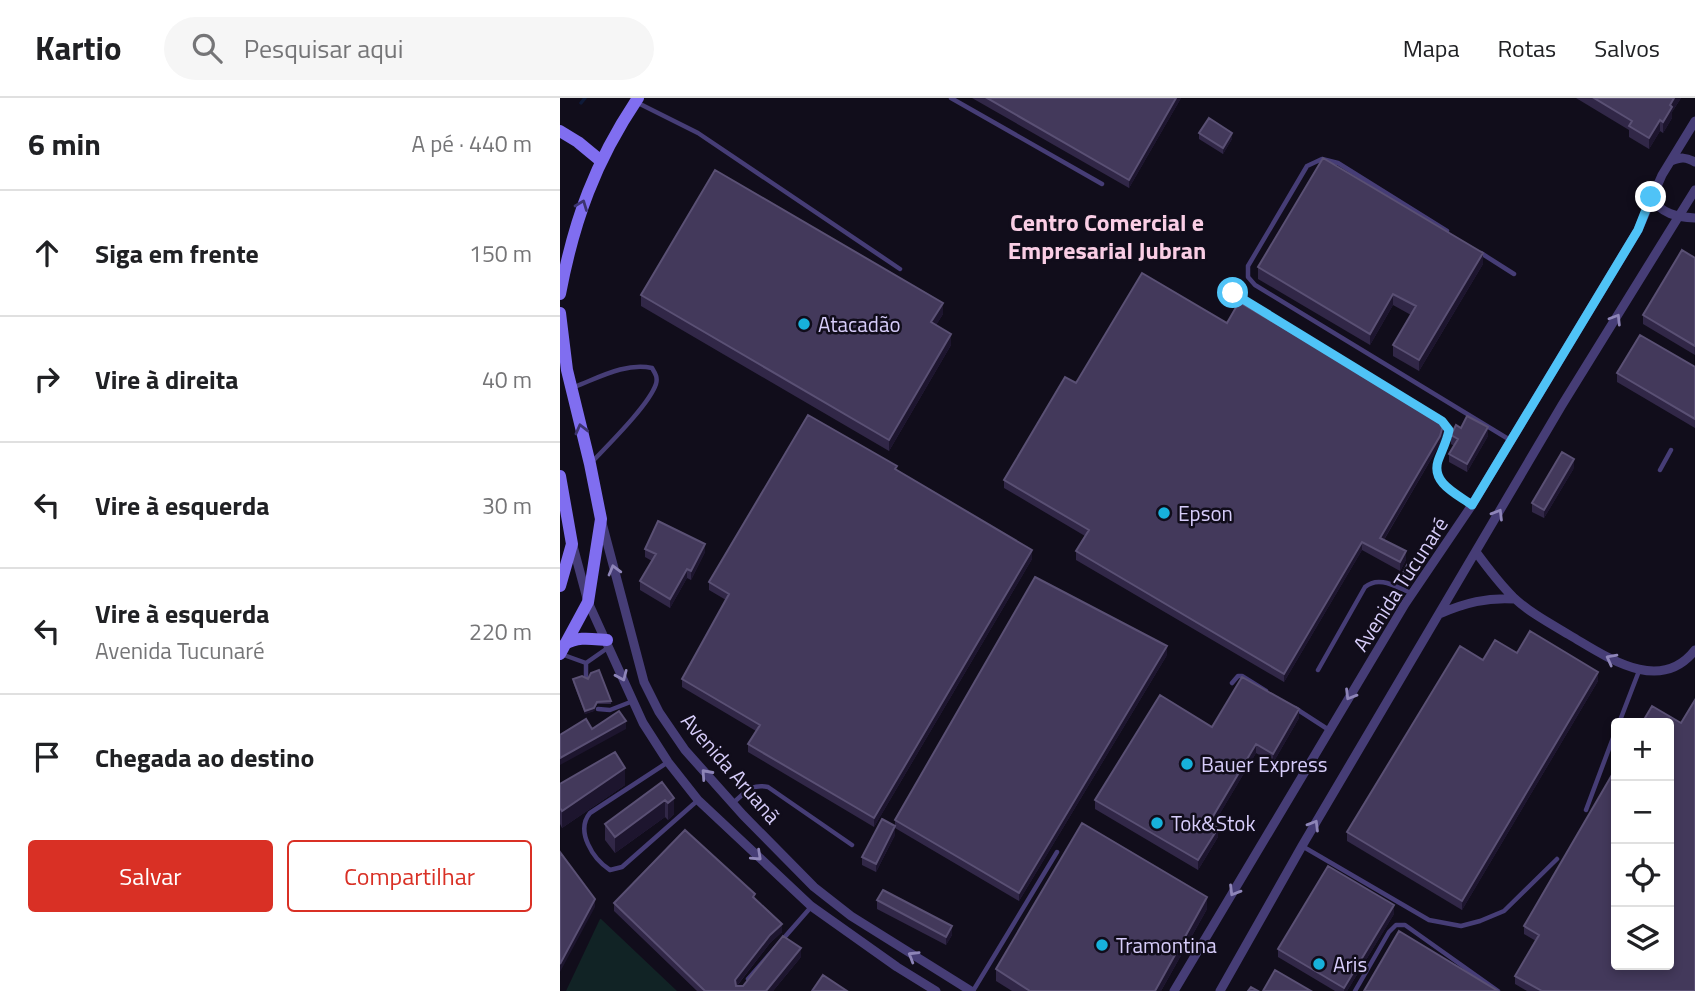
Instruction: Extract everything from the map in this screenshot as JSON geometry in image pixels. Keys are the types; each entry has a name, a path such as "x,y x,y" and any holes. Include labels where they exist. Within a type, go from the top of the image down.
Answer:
{"main road":[{"path":"560,295 569,244 585,197 601,161 636,100"},
{"path":"563,134 601,161"},
{"name":"Avenida Aruanã","path":"560,313 563,368 571,388 601,519"},
{"name":"Avenida Aruanã","path":"560,476 572,544"},
{"path":"562,650 588,601 601,519"},
{"path":"560,586 572,544"},
{"path":"562,650 572,640 585,638 608,644"}],"street":[{"name":"Avenida Tucunaré","path":"1174,991 1412,593 1472,505 1638,230 1651,197 1695,121"},
{"path":"1671,161 1680,157 1695,162"},
{"path":"1220,991 1438,614 1695,190"},
{"path":"1651,197 1661,209 1677,217 1695,218"},
{"name":"Avenida Aruanã","path":"601,519 644,682 678,741 732,803 814,887 851,916 972,991"},
{"name":"Avenida Aruanã","path":"572,544 588,601 643,723 668,762 698,800 811,906 933,990"},
{"path":"1476,552 1497,581 1530,611 1617,663 1639,670 1670,669 1682,663 1695,650"},
{"path":"1438,614 1489,598 1515,599"}],"lane":[{"path":"951,98 1102,184"},
{"path":"636,100 698,133 900,269"},
{"path":"1456,237 1338,163 1322,159 1307,166 1248,266 1248,277 1255,285 1510,440"},
{"path":"1479,251 1514,274"},
{"path":"1233,293 1442,421 1449,430 1447,442 1437,463 1437,475 1444,485 1472,505"},
{"path":"571,388 616,371 642,366 652,368 657,375 656,384 637,412 590,464"},
{"path":"1660,470 1671,450"},
{"path":"1318,670 1365,587 1371,582 1379,581 1412,593"},
{"path":"586,677 586,663 608,644"},
{"path":"562,650 586,663"},
{"path":"1621,718 1639,670"},
{"path":"1232,683 1238,676 1242,676 1272,695"},
{"path":"598,709 610,710 634,701"},
{"path":"1284,702 1329,730"},
{"path":"1586,810 1611,743"},
{"path":"668,762 590,813 584,820 583,833 602,865 610,870 622,867 698,800"},
{"path":"732,803 752,786 768,787 852,845"},
{"path":"1302,846 1429,920 1461,926 1480,922 1504,911 1557,859"},
{"path":"972,991 1057,852"},
{"path":"746,982 774,946 796,926 811,906"},
{"path":"1355,991 1396,925 1405,925 1498,991"}],"shaded area":[{"path":"601,919 677,991 566,991"}],"building":[{"path":"987,98 1176,98 1129,180"},
{"path":"1594,98 1674,98 1663,122 1660,120 1649,138 1629,126 1632,121"},
{"path":"1209,118 1232,133 1223,148 1199,133"},
{"path":"1323,158 1483,253 1419,360 1393,345 1416,306 1393,294 1370,334 1258,267"},
{"name":"Atacadão","path":"715,170 943,303 931,322 951,334 889,440 641,295"},
{"path":"1682,250 1695,258 1695,346 1643,315"},
{"path":"1142,273 1227,323 1239,302 1444,422 1440,436 1380,538 1406,551 1400,562 1362,542 1284,674 1076,551 1089,530 1004,480 1065,377 1076,383"},
{"path":"1640,335 1695,367 1695,419 1617,373"},
{"path":"808,415 897,466 895,469 1032,550 874,818 748,744 760,725 682,679 729,594 709,582"},
{"path":"1467,416 1488,427 1467,464 1449,454 1458,439 1451,435 1456,425 1461,428"},
{"path":"1562,452 1574,459 1544,510 1532,503"},
{"path":"658,521 705,544 691,571 687,569 670,599 640,581 656,554 645,549"},
{"path":"1407,565 1416,571 1412,578 1403,573"},
{"path":"1035,577 1167,646 1019,893 895,820"},
{"path":"1530,631 1598,672 1462,901 1347,832 1460,646 1483,660 1495,640 1517,653"},
{"path":"599,670 611,701 597,702 594,708 585,711 573,679 582,676 588,679 591,673"},
{"path":"1242,677 1299,709 1273,754 1256,744 1209,823 1218,828 1198,860 1095,800 1160,695 1212,727"},
{"path":"1695,700 1695,991 1542,991 1515,976 1539,935 1524,926 1611,777 1611,970 1674,970 1674,719 1681,723"},
{"path":"1652,706 1672,718 1645,718"},
{"path":"619,711 626,721 560,758 560,735 586,719 592,729"},
{"path":"615,752 625,768 562,811 560,784"},
{"path":"662,782 674,798 668,803 665,800 615,837 605,824"},
{"path":"882,819 895,826 876,864 862,857"},
{"name":"Tramontina","path":"1082,823 1207,897 1155,991 1030,991 996,969"},
{"path":"685,830 755,894 753,897 782,924 770,935 735,980 736,986 743,986 783,936 801,948 766,991 705,991 614,903"},
{"path":"560,852 595,899 560,964"},
{"path":"1328,866 1394,905 1344,988 1278,949"},
{"path":"883,890 952,926 946,937 877,900"},
{"path":"1399,931 1498,991 1364,991"},
{"path":"1275,970 1311,991 1263,991"},
{"path":"823,975 847,991 812,991"}],"waterway":[{"path":"581,103 585,98"}],"place":[{"name":"Atacadão","path":"804,324"},
{"name":"Epson","path":"1164,513"},
{"name":"Bauer Express","path":"1187,764"},
{"name":"Tok&Stok","path":"1157,823"},
{"name":"Tramontina","path":"1102,945"},
{"name":"Aris","path":"1319,964"}],"district":[{"name":"Centro Comercial e Empresarial Jubran","path":"1107,236"}],"route":[{"path":"1233,293 1442,421 1449,430 1447,442 1437,463 1437,475 1444,485 1472,505 1638,230 1651,197"}]}
